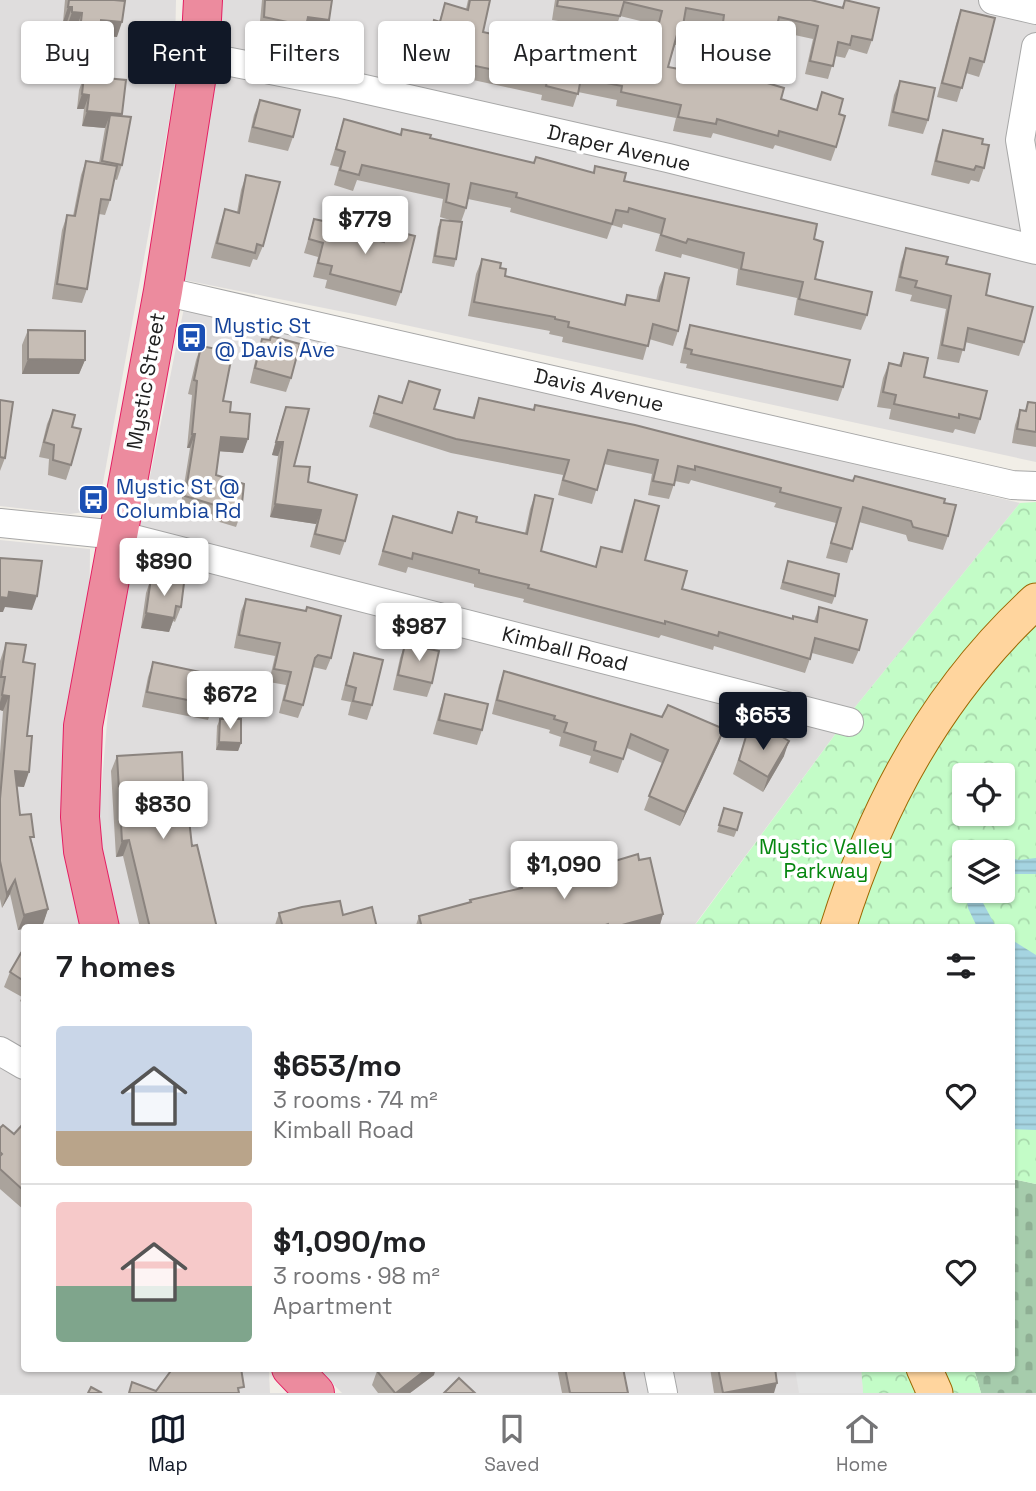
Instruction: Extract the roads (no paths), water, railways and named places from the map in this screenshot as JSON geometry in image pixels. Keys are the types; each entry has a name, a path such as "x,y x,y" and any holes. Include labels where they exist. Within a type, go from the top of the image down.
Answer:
{"highway":[{"name":"Mystic Street","path":"202,21 203,0"},
{"name":"Mystic Street","path":"99,924 83,851 81,748 88,693 163,291 196,84"}],"main road":[{"path":"839,924 872,830 921,738 978,659 1036,601"},
{"path":"926,1372 935,1393"}],"street":[{"path":"993,0 1036,10"},
{"path":"1036,47 1020,140 1036,236"},
{"name":"Draper Avenue","path":"231,62 342,84 668,158 1036,250"},
{"name":"Davis Avenue","path":"163,291 1012,485 1036,486"},
{"name":"Kimball Road","path":"0,523 118,535 849,722"},
{"path":"0,1051 21,1063"},
{"path":"660,1372 663,1393"}],"water":[{"path":"1036,858 1036,874 1015,874 1015,859"},
{"path":"967,903 983,903 994,924 976,924"},
{"path":"1015,942 1036,955 1036,1130 1015,1129"}],"place":[{"name":"Mystic St @ Davis Ave","path":"191,338"},
{"name":"Mystic St @ Columbia Rd","path":"93,499"}],"park label":[{"name":"Mystic Valley Parkway","path":"826,859"}]}
